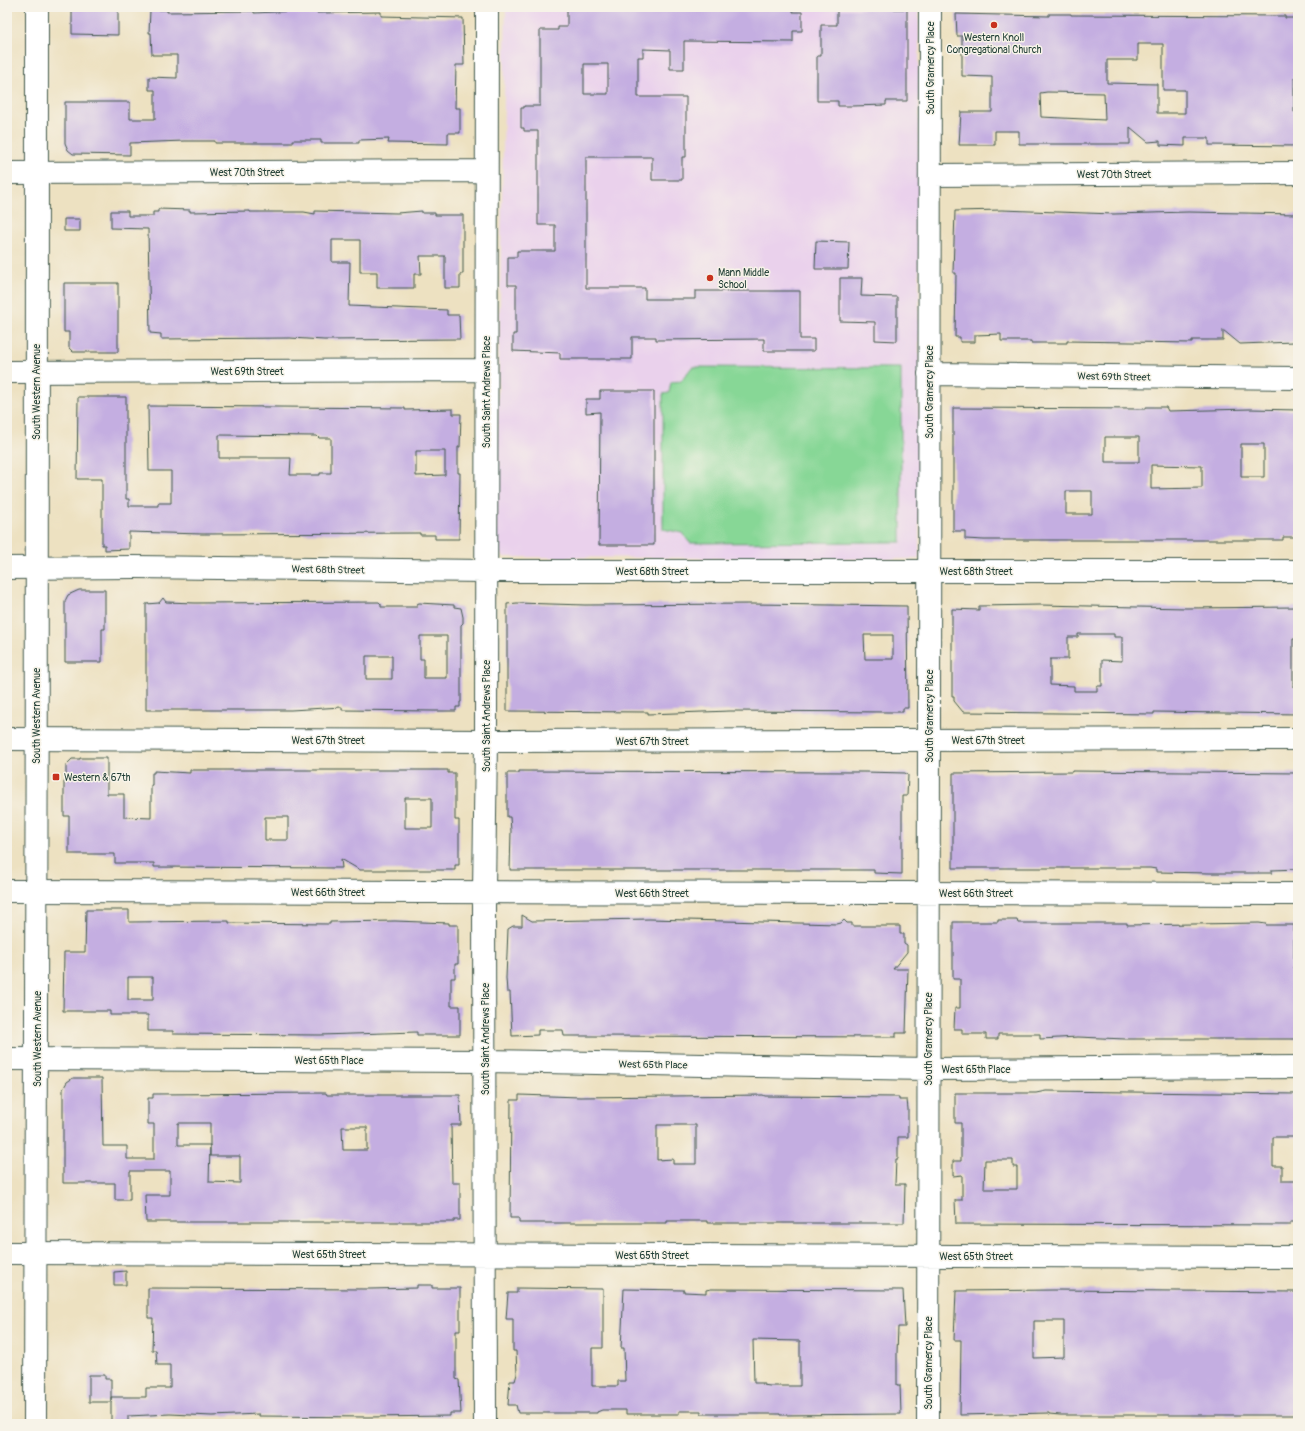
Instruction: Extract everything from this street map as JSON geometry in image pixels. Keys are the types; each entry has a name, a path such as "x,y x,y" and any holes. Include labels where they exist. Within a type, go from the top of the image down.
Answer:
{"street":[{"name":"South Western Avenue","path":"35,1424 38,890 36,739 36,372 38,173 37,7"},
{"name":"South Saint Andrews Place","path":"486,1424 484,892 486,741 487,7"},
{"name":"South Gramercy Place","path":"928,1424 930,7"},
{"name":"West 70th Street","path":"7,173 486,171"},
{"name":"West 70th Street","path":"930,175 1298,174"},
{"name":"West 69th Street","path":"7,372 486,370"},
{"name":"West 69th Street","path":"930,374 1298,378"},
{"name":"West 68th Street","path":"7,568 135,567 486,571 1298,571"},
{"name":"West 67th Street","path":"7,739 486,741 1298,740"},
{"name":"West 66th Street","path":"7,891 1298,894"},
{"name":"West 65th Place","path":"7,1059 485,1060 928,1069 1298,1067"},
{"name":"West 65th Street","path":"7,1253 1298,1257"}],"shaded area":[{"name":"Mann Middle School","path":"506,7 919,7 919,559 504,557 495,549"}],"green space":[{"path":"692,367 901,368 901,542 690,543 682,533 663,529 663,394 669,393 671,382 681,381"}],"building":[{"path":"72,7 118,7 118,35 72,34"},
{"path":"567,9 793,9 793,12 802,12 802,31 793,31 793,42 684,41 684,69 670,69 670,50 643,49 643,57 638,57 638,97 686,97 686,157 682,157 682,180 652,180 652,157 586,157 586,288 645,288 645,299 695,299 695,291 800,291 800,339 814,339 814,351 764,351 764,339 656,340 656,337 632,337 632,359 560,359 560,353 513,351 513,334 516,334 516,285 508,285 508,257 517,257 517,251 555,251 555,225 538,225 538,131 524,131 524,128 521,128 521,108 524,108 524,106 540,106 540,30 558,30 558,27 567,27","holes":["584,64 608,64 608,94 584,94"]},
{"path":"837,9 907,9 907,101 886,101 886,105 838,106 838,101 817,101 817,56 821,56 821,25 837,25"},
{"path":"150,10 167,10 167,12 254,11 254,13 318,10 317,13 381,12 381,16 463,18 464,65 456,65 455,108 460,108 460,133 448,133 448,144 388,143 389,139 359,140 359,143 321,143 321,140 293,140 293,143 215,143 215,141 184,141 130,143 130,155 73,154 68,150 65,143 65,102 130,102 130,119 155,119 155,90 149,90 149,77 177,78 177,55 152,55 151,33 149,33"},
{"path":"956,14 1049,16 1049,14 1071,14 1285,16 1285,18 1298,18 1298,59 1296,59 1296,78 1294,78 1294,112 1298,112 1298,146 1209,145 1209,138 1185,138 1185,146 1160,145 1160,141 1148,142 1130,127 1130,144 1019,144 1019,131 995,131 995,145 959,145 961,112 992,112 992,77 962,76 962,36 957,36","holes":["1138,44 1163,44 1163,90 1185,90 1185,113 1157,113 1157,84 1107,83 1107,60 1138,60","1040,93 1104,93 1105,120 1041,117"]},
{"path":"158,209 190,210 190,212 250,211 304,212 315,214 315,211 397,213 422,211 422,213 435,213 435,215 463,215 463,274 460,274 460,288 445,288 445,256 420,256 421,274 414,274 414,288 377,288 377,272 360,272 360,240 332,240 332,262 350,262 349,306 447,310 447,315 459,315 460,339 161,339 161,334 150,333 148,229 111,228 111,211 128,211 128,216 153,216 153,212 158,212"},
{"path":"1002,210 1114,214 1188,212 1298,214 1298,294 1294,294 1294,342 1240,344 1223,330 1223,340 1192,340 1192,343 1067,341 1067,343 1031,343 1031,341 1001,341 1001,334 975,335 975,342 960,342 960,337 955,337 956,273 953,273 955,211"},
{"path":"64,219 80,219 80,231 64,231"},
{"path":"816,241 849,242 848,269 815,269"},
{"path":"840,278 862,278 861,296 897,297 897,341 875,340 875,322 840,321"},
{"path":"64,283 118,283 118,352 73,352 69,348 69,332 64,332"},
{"path":"600,391 654,391 654,545 599,545 600,412 586,413 586,399 600,399"},
{"path":"78,397 126,397 126,499 129,499 129,506 158,506 158,503 171,503 171,471 149,471 148,406 405,408 405,410 453,409 453,414 461,414 460,447 458,447 458,473 460,473 459,539 435,539 435,535 420,535 420,533 202,534 129,532 129,549 105,550 105,545 102,545 102,479 77,479","holes":["219,435 317,436 319,438 331,438 331,473 320,473 320,475 290,475 291,458 219,458","416,451 445,451 445,475 416,476"]},
{"path":"1146,407 1166,407 1168,411 1250,409 1298,410 1298,534 1294,537 1283,537 1283,540 984,540 965,539 965,531 953,531 953,408 1146,409","holes":["1105,437 1139,437 1139,462 1105,462","1241,444 1264,444 1264,477 1241,477","1151,465 1202,466 1202,488 1151,489","1066,491 1092,491 1092,514 1066,514"]},
{"path":"79,590 105,590 105,629 102,629 102,662 65,662 65,601 68,595"},
{"path":"163,598 166,602 195,603 379,602 381,607 417,607 417,604 419,603 454,605 454,607 461,608 463,617 463,623 461,625 460,707 456,707 456,711 342,710 342,707 291,710 146,710 146,604 159,603","holes":["420,636 447,636 447,678 424,678 424,659 420,659","366,656 392,656 392,679 366,679"]},
{"path":"507,604 753,604 907,606 908,708 903,708 903,712 730,711 648,714 648,712 507,711","holes":["864,635 893,635 893,659 865,659"]},
{"path":"1040,605 1186,608 1298,607 1298,639 1293,639 1293,687 1298,686 1298,714 963,712 954,701 954,696 952,696 952,609 979,610 979,606","holes":["1078,634 1114,634 1114,637 1122,637 1122,661 1102,660 1102,686 1097,686 1097,691 1074,691 1074,686 1050,685 1050,659 1068,659 1068,637 1078,637"]},
{"path":"107,758 107,794 124,794 124,817 151,818 151,785 152,773 154,773 154,771 190,773 190,770 448,770 448,773 455,773 455,820 459,820 459,865 455,865 455,870 360,870 341,859 342,868 154,867 154,863 115,863 115,854 69,854 69,816 64,816 64,782 66,782 66,765 72,759","holes":["405,798 432,798 432,828 405,828","265,817 288,817 288,840 265,840"]},
{"path":"519,771 905,773 908,775 907,796 902,796 902,874 874,873 874,870 510,870 511,831 510,817 507,817 507,773 519,773"},
{"path":"1072,771 1298,773 1298,869 1272,870 1272,873 1210,873 1156,872 1156,869 1150,868 953,868 953,773"},
{"path":"86,910 129,910 129,922 229,921 229,923 330,924 330,922 395,921 449,923 449,925 458,925 458,964 455,964 455,978 451,978 451,1006 460,1006 460,1035 417,1035 417,1032 320,1035 173,1034 173,1031 148,1031 148,1015 110,1015 110,1011 63,1011 64,952 85,952","holes":["128,977 153,977 153,1000 128,1000"]},
{"path":"522,915 532,921 650,919 837,924 844,920 847,923 852,923 852,926 900,926 900,934 904,934 904,943 907,945 907,952 893,969 908,969 906,1033 896,1033 896,1037 564,1036 563,1030 538,1030 538,1035 512,1036 510,992 507,992 506,978 508,929 513,926 522,926"},
{"path":"998,920 1017,920 1018,923 1127,923 1127,925 1259,923 1266,925 1294,925 1294,968 1298,968 1298,1036 1296,1036 1296,1039 1125,1039 1078,1037 1040,1039 1040,1034 998,1034 998,1039 986,1039 986,1034 962,1034 962,1029 954,1029 955,1008 960,1008 960,979 953,979 953,922 998,922"},
{"path":"73,1078 102,1078 103,1146 127,1146 127,1159 154,1159 154,1124 148,1124 148,1098 153,1098 153,1094 326,1093 327,1095 460,1095 461,1125 451,1125 452,1183 460,1183 460,1220 454,1220 454,1222 146,1222 145,1195 170,1195 170,1171 130,1171 130,1200 115,1200 115,1183 63,1183 63,1089 67,1082","holes":["178,1123 210,1123 210,1145 178,1145","342,1127 367,1127 367,1150 343,1150","210,1145 210,1156 240,1156 240,1183 209,1182"]},
{"path":"1046,1091 1298,1094 1298,1137 1273,1137 1273,1166 1282,1166 1282,1181 1297,1181 1296,1222 1290,1222 1290,1225 956,1224 955,1200 962,1200 962,1175 953,1176 953,1161 961,1161 961,1123 955,1123 955,1093 1036,1093","holes":["985,1160 1013,1160 1013,1167 1017,1167 1017,1189 984,1189"]},
{"path":"519,1095 580,1097 763,1095 899,1097 899,1100 907,1100 908,1109 908,1137 898,1137 898,1159 896,1159 895,1184 905,1184 904,1223 707,1223 707,1221 667,1221 667,1223 519,1223 519,1218 510,1218 511,1100 519,1100","holes":["657,1125 696,1125 696,1164 673,1164 673,1159 657,1160"]},
{"path":"126,1271 126,1285 114,1285 114,1272"},
{"path":"417,1285 432,1285 432,1288 460,1288 460,1331 456,1331 456,1379 459,1380 461,1413 450,1413 450,1416 367,1417 259,1416 259,1414 212,1416 170,1414 128,1416 128,1424 111,1424 111,1397 146,1397 146,1388 170,1388 170,1365 157,1365 156,1350 152,1350 153,1318 148,1318 148,1288 370,1289 417,1288"},
{"path":"517,1288 603,1289 603,1348 592,1348 592,1386 618,1386 618,1381 625,1381 624,1348 621,1348 624,1289 684,1290 684,1292 706,1293 706,1290 711,1289 903,1290 905,1327 898,1327 897,1353 897,1385 900,1385 901,1414 701,1414 701,1411 679,1411 679,1414 626,1414 626,1410 602,1410 597,1413 518,1413 516,1405 508,1405 510,1381 515,1381 517,1374 516,1351 513,1351 513,1319 506,1319 508,1293 517,1293","holes":["753,1340 800,1341 800,1386 770,1386 763,1385 763,1383 754,1383"]},
{"path":"1054,1290 1297,1292 1298,1403 1295,1403 1295,1415 1060,1415 1049,1413 960,1415 961,1340 954,1340 956,1291","holes":["1034,1321 1064,1321 1064,1357 1034,1358"]},
{"path":"89,1375 105,1375 105,1379 111,1379 111,1402 89,1402"}],"place":[{"name":"Western Knoll Congregational Church","path":"994,25"},
{"name":"Mann Middle School","path":"710,278"},
{"name":"Western & 67th","path":"56,777"}]}
